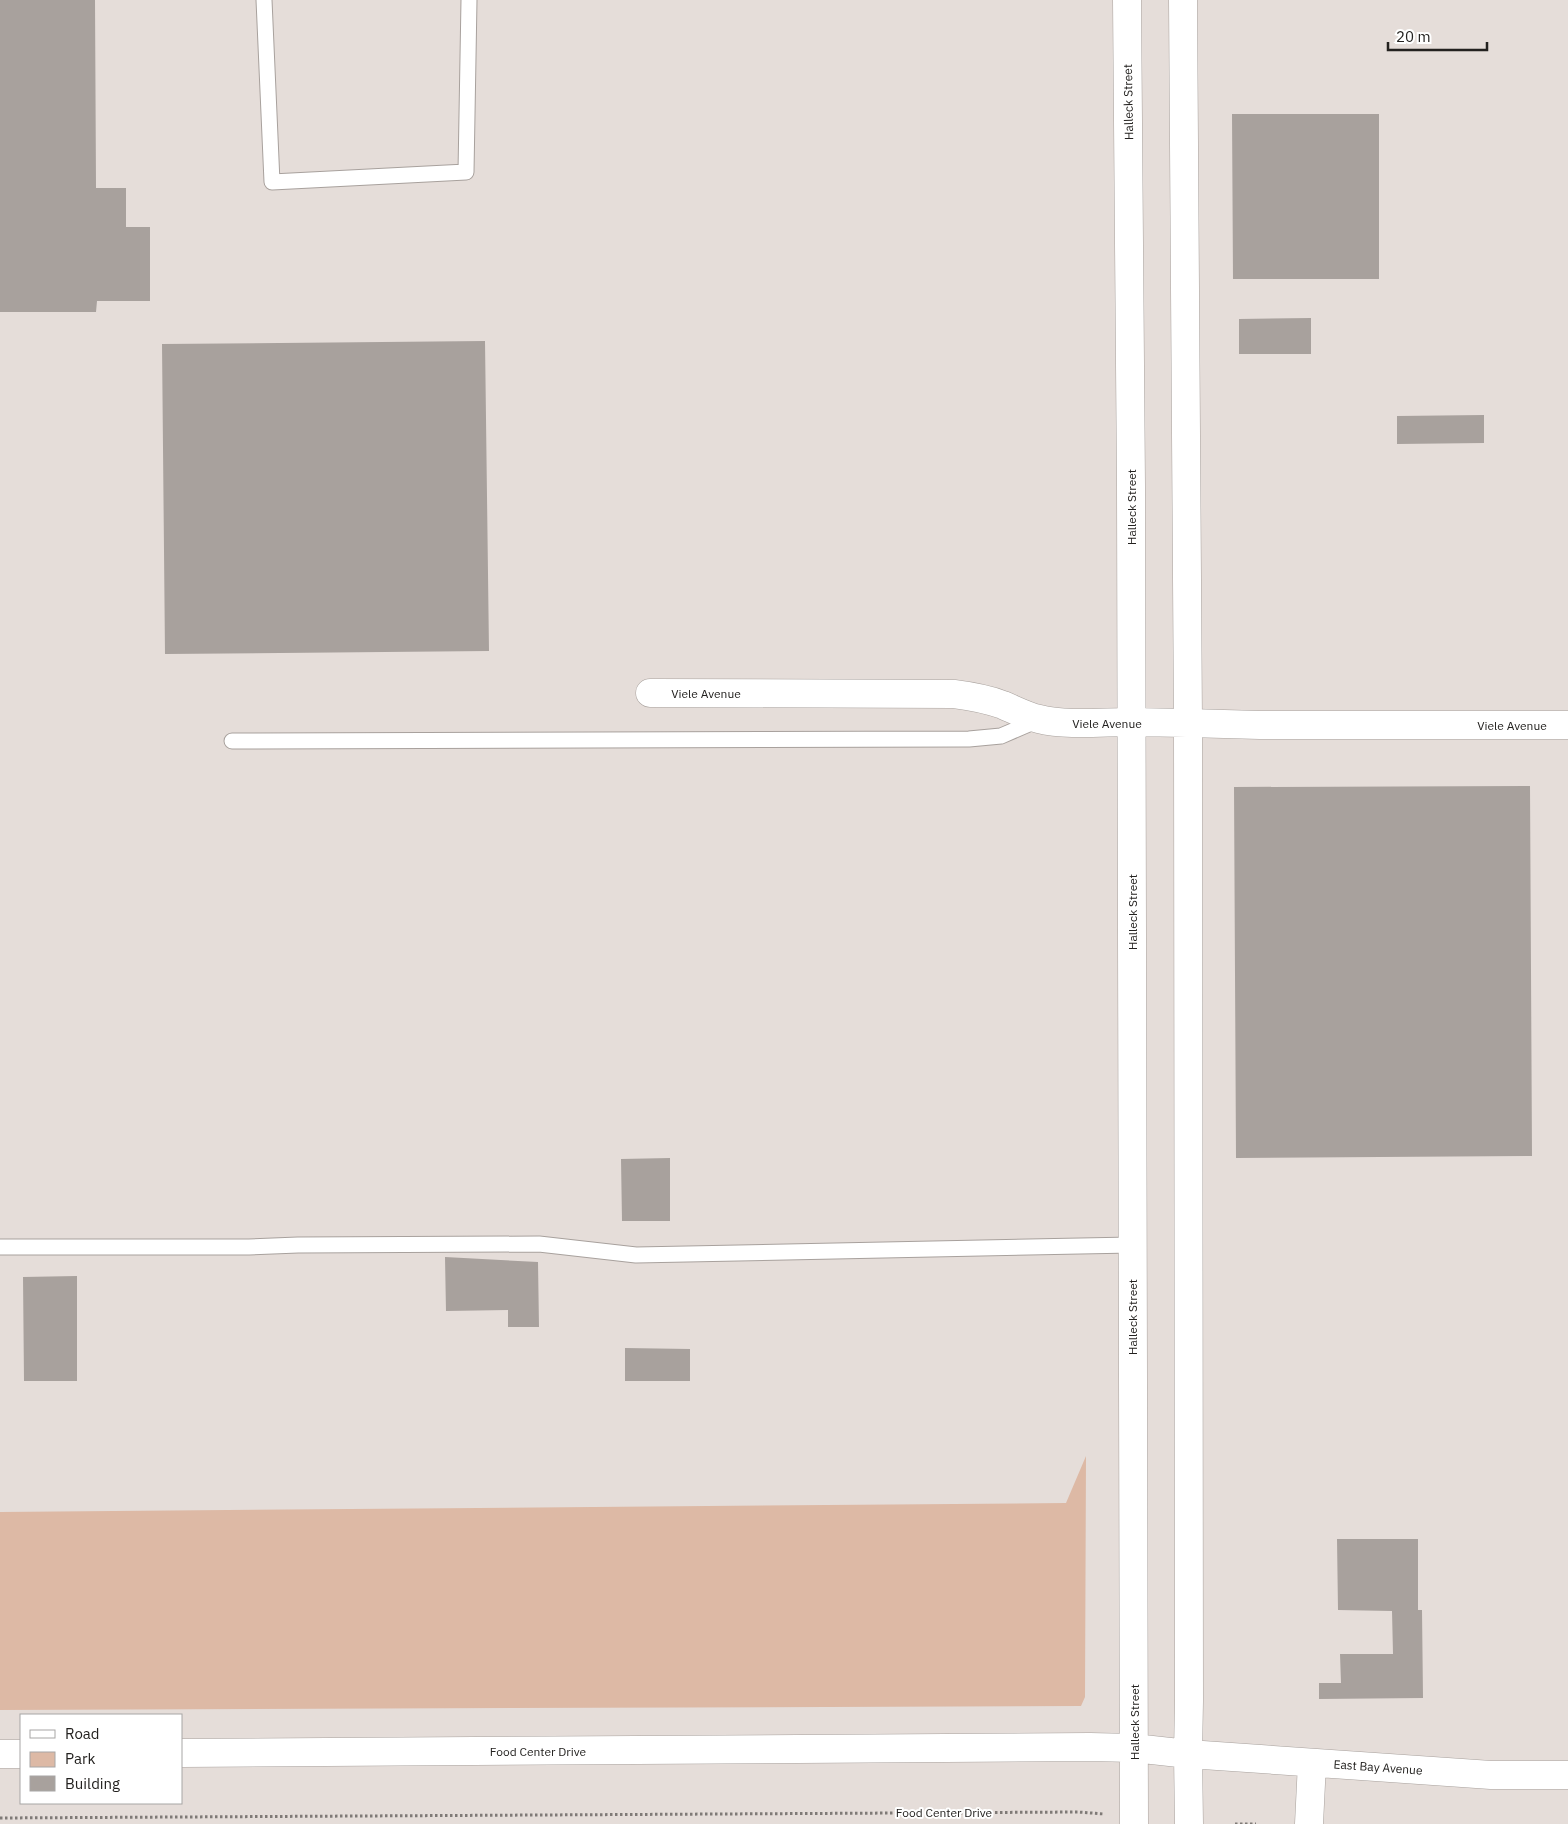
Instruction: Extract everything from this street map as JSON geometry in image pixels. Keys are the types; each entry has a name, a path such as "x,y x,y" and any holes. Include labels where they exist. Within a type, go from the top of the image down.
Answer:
{"main road":[{"name":"Halleck Street","path":"1127,0 1131,486 1134,1824"},
{"path":"1183,0 1188,723 1189,1824"},
{"name":"Viele Avenue","path":"650,693 954,694 975,696 1002,704 1024,715 1040,720 1059,722 1260,725 1568,725"},
{"name":"Food Center Drive","path":"182,1753 999,1747 1134,1748 1188,1754"},
{"path":"0,1754 20,1754"},
{"name":"East Bay Avenue","path":"1188,1754 1491,1775 1568,1775"},
{"path":"1309,1824 1312,1763"}],"lane":[{"path":"264,0 272,182 466,172 469,0"},
{"path":"232,741 969,739 1001,736 1040,720"},
{"path":"0,1247 539,1244 636,1255 1132,1245"}],"path":[{"name":"Food Center Drive","path":"0,1818 1078,1812"},
{"path":"1235,1824 1256,1824"}],"green space":[{"path":"1086,1456 1085,1697 1081,1706 0,1710 0,1512 1066,1503"}],"building":[{"path":"0,0 95,0 96,188 126,188 126,227 150,227 150,301 97,301 96,312 0,312"},
{"path":"1232,114 1379,114 1379,279 1233,279"},
{"path":"1311,318 1311,354 1239,354 1239,319"},
{"path":"485,341 489,651 165,654 162,344"},
{"path":"1484,415 1484,443 1397,444 1397,416"},
{"path":"1530,786 1532,1156 1236,1158 1234,787"},
{"path":"670,1158 670,1221 622,1221 621,1159"},
{"path":"445,1257 538,1262 539,1327 508,1327 508,1310 446,1311"},
{"path":"77,1276 77,1381 24,1381 23,1277"},
{"path":"625,1348 690,1349 690,1381 625,1381"},
{"path":"1337,1539 1418,1539 1418,1610 1422,1610 1423,1698 1319,1699 1319,1683 1341,1683 1340,1654 1393,1654 1392,1611 1338,1610"}]}
